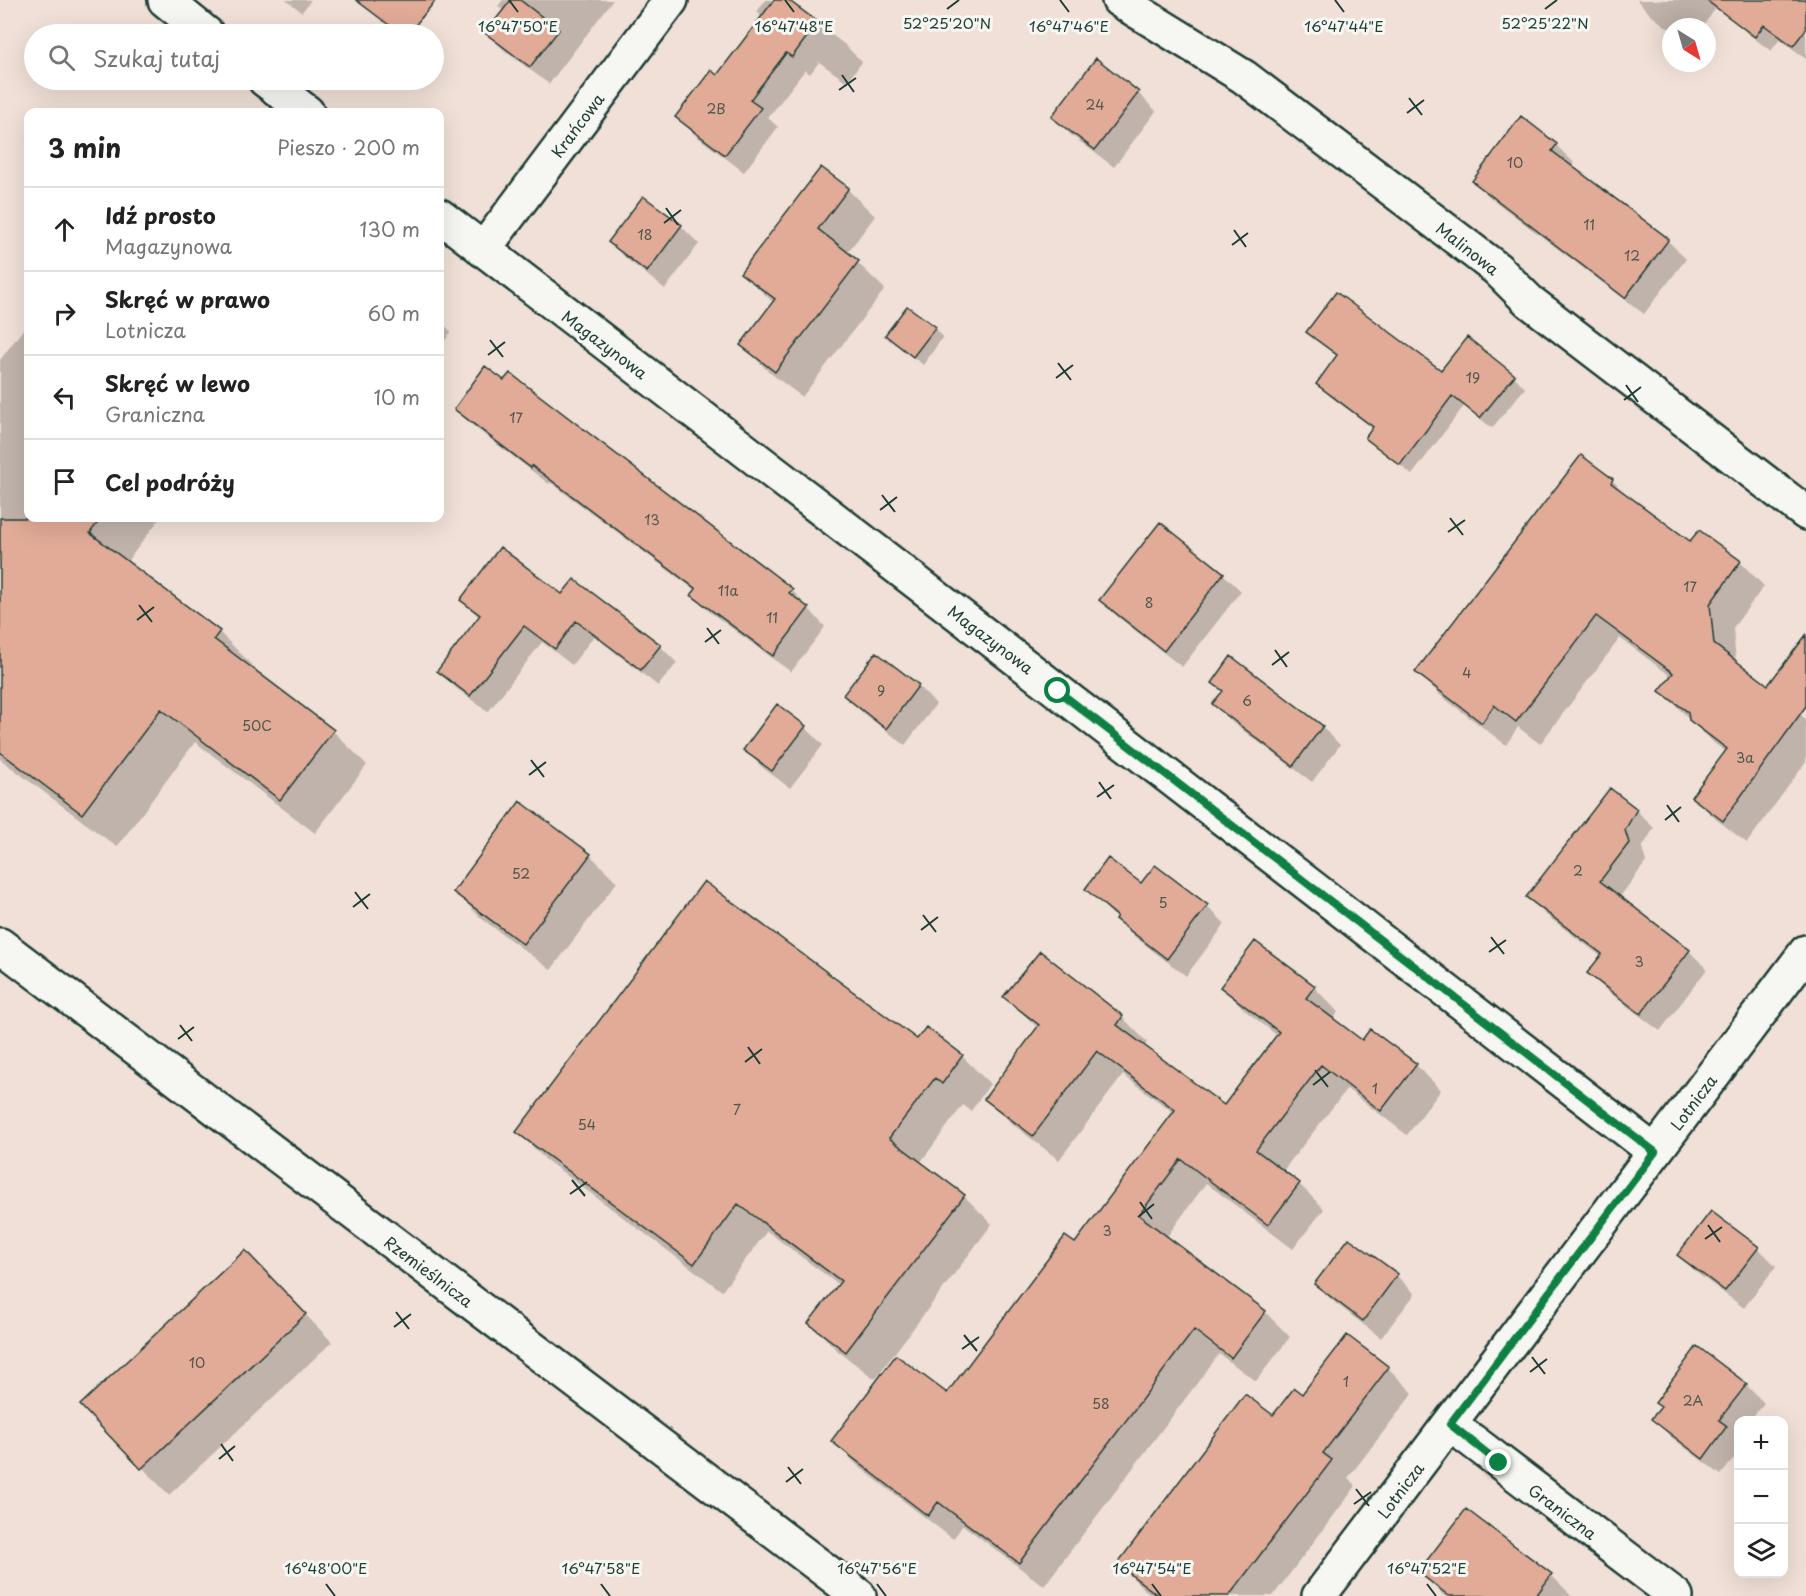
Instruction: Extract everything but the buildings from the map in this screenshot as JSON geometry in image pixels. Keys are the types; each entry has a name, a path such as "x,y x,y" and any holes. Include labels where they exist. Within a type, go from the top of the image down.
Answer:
{"street":[{"path":"165,0 195,24"},
{"name":"Krańcowa","path":"483,250 671,0"},
{"name":"Malinowa","path":"1119,0 1244,77 1497,269 1528,301 1806,513"},
{"path":"278,90 302,108"},
{"name":"Magazynowa","path":"444,219 1655,1152"},
{"name":"Rzemieślnicza","path":"0,945 859,1596"},
{"name":"Lotnicza","path":"1319,1596 1806,952"},
{"name":"Graniczna","path":"1450,1424 1676,1596"}],"route":[{"path":"1058,691 1655,1152 1450,1424 1499,1463"}]}
